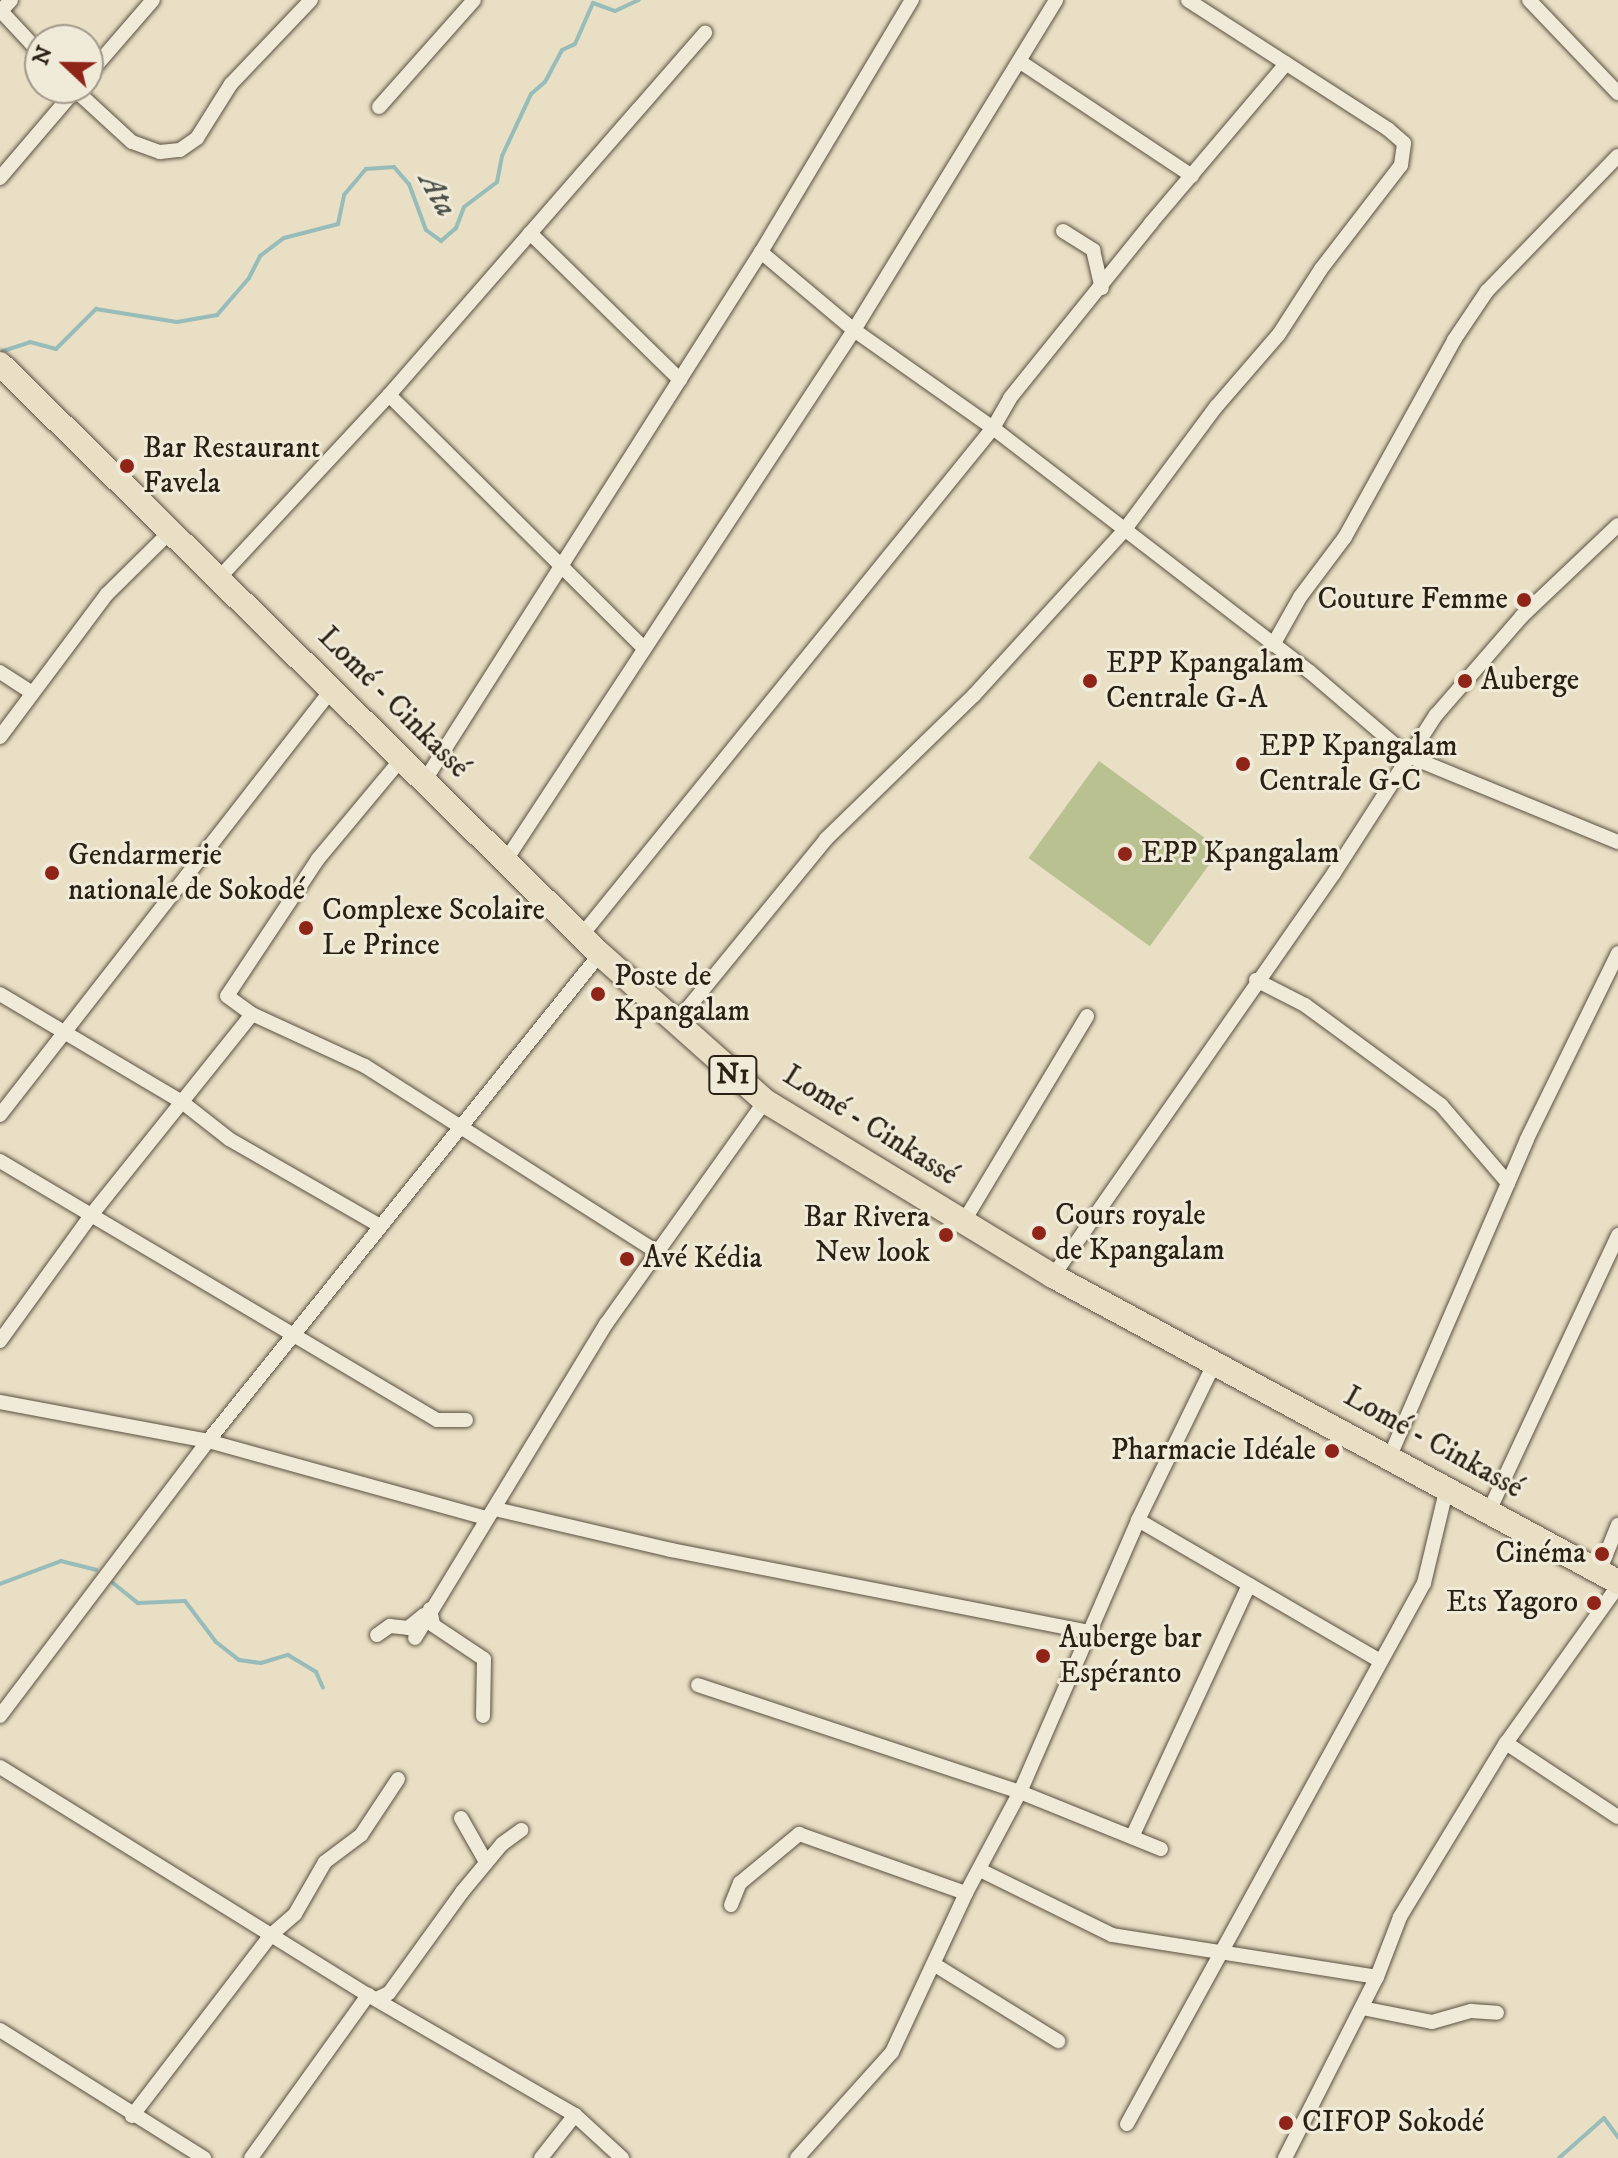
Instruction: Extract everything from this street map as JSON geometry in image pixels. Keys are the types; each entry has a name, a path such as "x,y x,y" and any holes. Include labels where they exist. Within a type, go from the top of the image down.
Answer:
{"highway":[{"name":"Lomé - Cinkassé","path":"0,364 333,688 581,936 674,1025 765,1101 1053,1276 1216,1360 1612,1580"}],"street":[{"path":"104,57 153,0"},
{"path":"91,104 132,142 160,152 180,150 197,138 231,84 311,0"},
{"path":"425,780 564,568 761,252 912,0"},
{"path":"506,860 854,330 1022,63 1056,0"},
{"path":"674,1025 826,839 974,695 1123,532 1216,407 1279,334 1321,269 1404,160 1404,143 1398,137 1188,0"},
{"path":"1529,0 1618,93"},
{"path":"379,107 468,2"},
{"path":"4,8 24,33"},
{"path":"220,577 389,395 705,33"},
{"path":"1022,63 1192,176"},
{"path":"581,936 993,428 1010,398 1286,64"},
{"path":"0,178 62,104"},
{"path":"1273,645 1300,597 1345,537 1454,340 1487,291 1618,156"},
{"path":"1063,231 1093,250 1102,288"},
{"path":"530,233 680,380"},
{"path":"761,252 854,330 993,428 1123,532 1363,714 1408,756 1618,842"},
{"path":"389,395 644,648"},
{"path":"1053,1276 1256,980 1367,825 1436,715 1522,616 1618,525"},
{"path":"0,737 107,594 172,530"},
{"path":"0,672 32,693"},
{"path":"0,1115 333,688"},
{"path":"403,757 318,859 227,996 252,1014 365,1066 457,1128 657,1252"},
{"path":"1390,1456 1508,1183 1618,953"},
{"path":"0,1716 208,1441 600,954"},
{"path":"1256,980 1305,1005 1441,1105 1508,1183"},
{"path":"0,994 182,1102 229,1139 380,1226"},
{"path":"0,1341 92,1214 252,1014"},
{"path":"964,1221 1087,1016"},
{"path":"415,1638 606,1324 765,1101"},
{"path":"0,1161 296,1332 437,1420 466,1420"},
{"path":"1489,1511 1618,1235"},
{"path":"797,2158 892,2052 966,1893 1020,1792 1138,1520 1216,1360"},
{"path":"0,1402 208,1441 490,1513 1088,1632"},
{"path":"1127,2124 1218,1953 1424,1583 1447,1487"},
{"path":"1138,1520 1380,1661"},
{"path":"1285,2158 1377,1977 1400,1917 1506,1743 1612,1580 1618,1525"},
{"path":"1132,1837 1249,1585"},
{"path":"377,1635 390,1626 408,1628 430,1609"},
{"path":"430,1609 433,1625 484,1659 483,1716"},
{"path":"698,1685 1020,1792 1161,1849"},
{"path":"1506,1743 1618,1817"},
{"path":"0,1767 372,1997 575,2115 622,2158"},
{"path":"132,2116 271,1935 295,1914 325,1862 361,1835 398,1779"},
{"path":"461,1818 486,1862"},
{"path":"251,2158 372,1997 389,1993 486,1862 521,1830"},
{"path":"731,1905 740,1883 799,1834 966,1893"},
{"path":"980,1870 1112,1935 1377,1977"},
{"path":"935,1965 1058,2041"},
{"path":"1362,2008 1432,2022 1471,2011 1497,2013"},
{"path":"0,2030 132,2116 204,2158"},
{"path":"541,2158 575,2115"}],"green space":[{"name":"EPP Kpangalam","path":"1099,761 1220,849 1150,946 1028,858"}],"waterway":[{"name":"Ata","path":"3,351 30,342 56,349 96,309 177,322 217,315 249,278 260,256 284,238 338,224 344,195 366,169 394,167 409,184 426,230 441,241 456,228 464,207 497,182 502,156 531,94 545,82 562,50 575,44 593,3 615,11 639,0"},
{"path":"0,1584 61,1561 96,1570"},
{"path":"113,1583 138,1603 185,1601 216,1642 239,1660 261,1663 288,1655 316,1672 323,1688"},
{"path":"1559,2158 1604,2118 1618,2137"}],"place":[{"name":"Bar Restaurant Favela","path":"127,466"},
{"name":"Couture Femme","path":"1524,600"},
{"name":"EPP Kpangalam Centrale G-A","path":"1090,681"},
{"name":"Auberge","path":"1465,681"},
{"name":"EPP Kpangalam Centrale G-C","path":"1243,764"},
{"name":"EPP Kpangalam","path":"1125,854"},
{"name":"Gendarmerie nationale de Sokodé","path":"52,873"},
{"name":"Complexe Scolaire Le Prince","path":"306,928"},
{"name":"Poste de Kpangalam","path":"598,994"},
{"name":"Cours royale de Kpangalam","path":"1039,1233"},
{"name":"Bar Rivera New look","path":"946,1235"},
{"name":"Avé Kédia","path":"627,1259"},
{"name":"Pharmacie Idéale","path":"1332,1451"},
{"name":"Cinéma","path":"1602,1554"},
{"name":"Ets Yagoro","path":"1594,1603"},
{"name":"Auberge bar Espéranto","path":"1043,1656"},
{"name":"CIFOP Sokodé","path":"1286,2123"}]}
